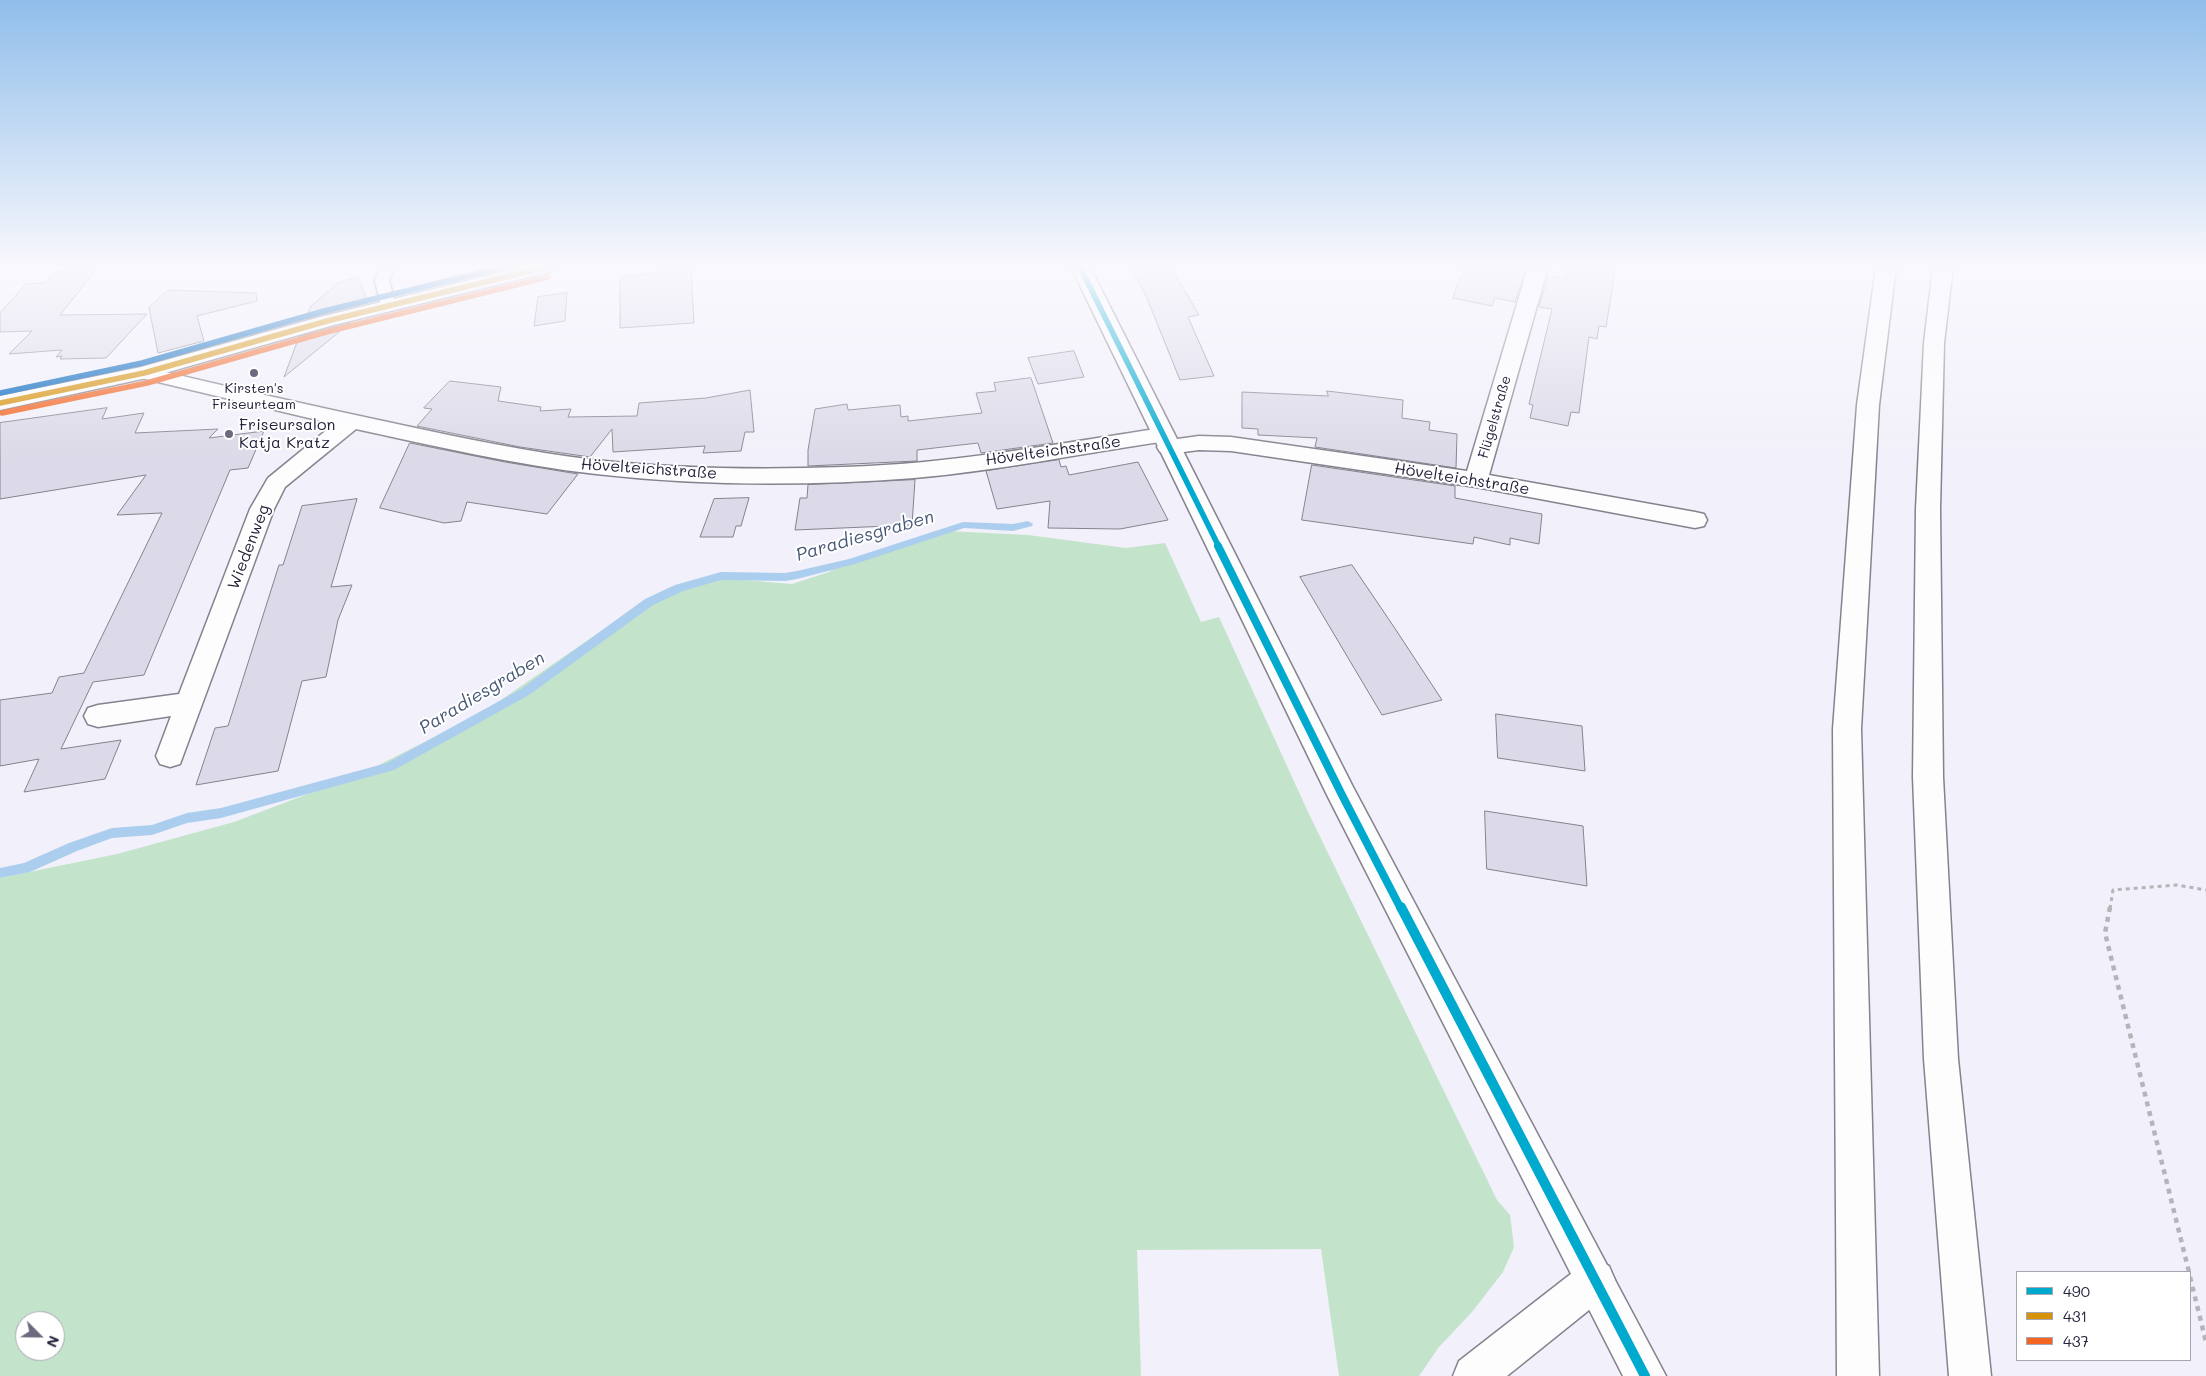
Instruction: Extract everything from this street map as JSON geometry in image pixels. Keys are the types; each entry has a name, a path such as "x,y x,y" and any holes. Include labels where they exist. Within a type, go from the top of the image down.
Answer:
{"main road":[{"path":"0,403 144,372 293,331"},
{"path":"1111,331 1351,812 1645,1376"},
{"name":"Flügelstraße","path":"1476,480 1519,331"},
{"path":"1858,1376 1847,729 1868,405 1878,331"},
{"path":"1935,331 1928,509 1928,778 1941,1059 1970,1376"},
{"name":"Hövelteichstraße","path":"144,372 206,390 351,421 542,459 594,467 741,476 852,474 922,470 1165,441 1231,444 1476,480 1695,520"},
{"name":"Wiedenweg","path":"170,756 262,509 276,484 351,421"},
{"path":"98,716 190,702"},
{"path":"1474,1376 1595,1280"}],"path":[{"path":"2189,1271 2104,933 2113,890 2177,885 2206,890"},
{"path":"2191,1281 2206,1342"}],"green space":[{"path":"947,531 1028,535 1126,548 1165,543 1201,622 1219,617 1308,812 1497,1200 1510,1215 1514,1247 1503,1272 1472,1312 1439,1347 1419,1376 1339,1376 1321,1249 1137,1250 1141,1376 0,1376 0,878 117,854 234,822 363,773 482,713 649,598 679,584 718,578 792,584 829,572 843,561"}],"building":[{"path":"32,331 131,331 106,358 60,359 62,356 56,357 62,350 9,354"},
{"path":"154,331 201,331 204,341 158,353"},
{"path":"320,331 340,331 284,377 299,337"},
{"path":"1160,331 1194,331 1214,376 1180,380"},
{"path":"1547,331 1598,331 1597,339 1589,337 1579,413 1571,412 1568,426 1530,418 1533,405 1529,404"},
{"path":"1074,351 1084,377 1038,384 1028,358"},
{"path":"1031,378 1053,443 981,453 978,443 917,450 917,461 808,466 808,450 815,409 847,404 848,410 900,405 901,417 908,416 908,421 982,413 976,393 996,391 994,383"},
{"path":"450,381 501,387 498,401 541,407 540,411 571,409 568,417 637,416 639,403 706,398 750,390 754,432 745,432 741,451 703,453 705,446 613,452 612,429 590,457 520,447 417,426 432,409 424,408"},
{"path":"1327,391 1403,400 1402,418 1430,422 1429,430 1457,434 1456,468 1315,447 1317,438 1258,435 1258,429 1242,428 1242,392 1328,396"},
{"path":"107,408 102,419 144,413 135,433 218,429 209,438 264,431 248,468 230,470 144,675 93,682 61,749 121,740 105,779 24,792 39,759 0,766 0,700 52,693 59,677 84,673 162,513 117,515 146,475 0,499 0,423"},
{"path":"410,443 578,474 547,514 467,502 461,521 444,523 380,508"},
{"path":"1059,460 1061,467 1066,466 1069,475 1138,462 1168,520 1120,529 1048,528 1050,501 997,509 986,471"},
{"path":"1312,465 1455,486 1455,498 1542,514 1539,544 1510,538 1510,545 1474,537 1473,544 1302,520"},
{"path":"915,480 912,525 795,530 800,498 807,498 808,485"},
{"path":"749,498 741,526 736,526 733,537 700,537 714,499"},
{"path":"357,499 331,587 352,585 338,620 326,677 302,681 278,771 196,785 215,728 228,726 279,565 283,565 302,506"},
{"path":"1352,565 1442,700 1382,715 1300,577"},
{"path":"1496,714 1582,726 1585,771 1498,758"},
{"path":"1485,811 1583,826 1587,886 1487,869"}],"waterway":[{"name":"Paradiesgraben","path":"0,873 26,868 73,847 112,833 152,830 187,818 221,813 390,767 525,692 649,602 679,588 721,576 785,577 797,575 851,562 963,525 1013,527 1028,524"}],"transit line":[{"path":"0,393 142,363 253,331"},
{"name":"431","path":"0,403 144,373 291,331"},
{"name":"437","path":"2,413 147,383 329,331"},
{"name":"490","path":"1112,331 1342,795 1645,1376"}],"place":[{"name":"Kirsten's Friseurteam","path":"254,373"},
{"name":"Friseursalon Katja Kratz","path":"229,434"}]}
